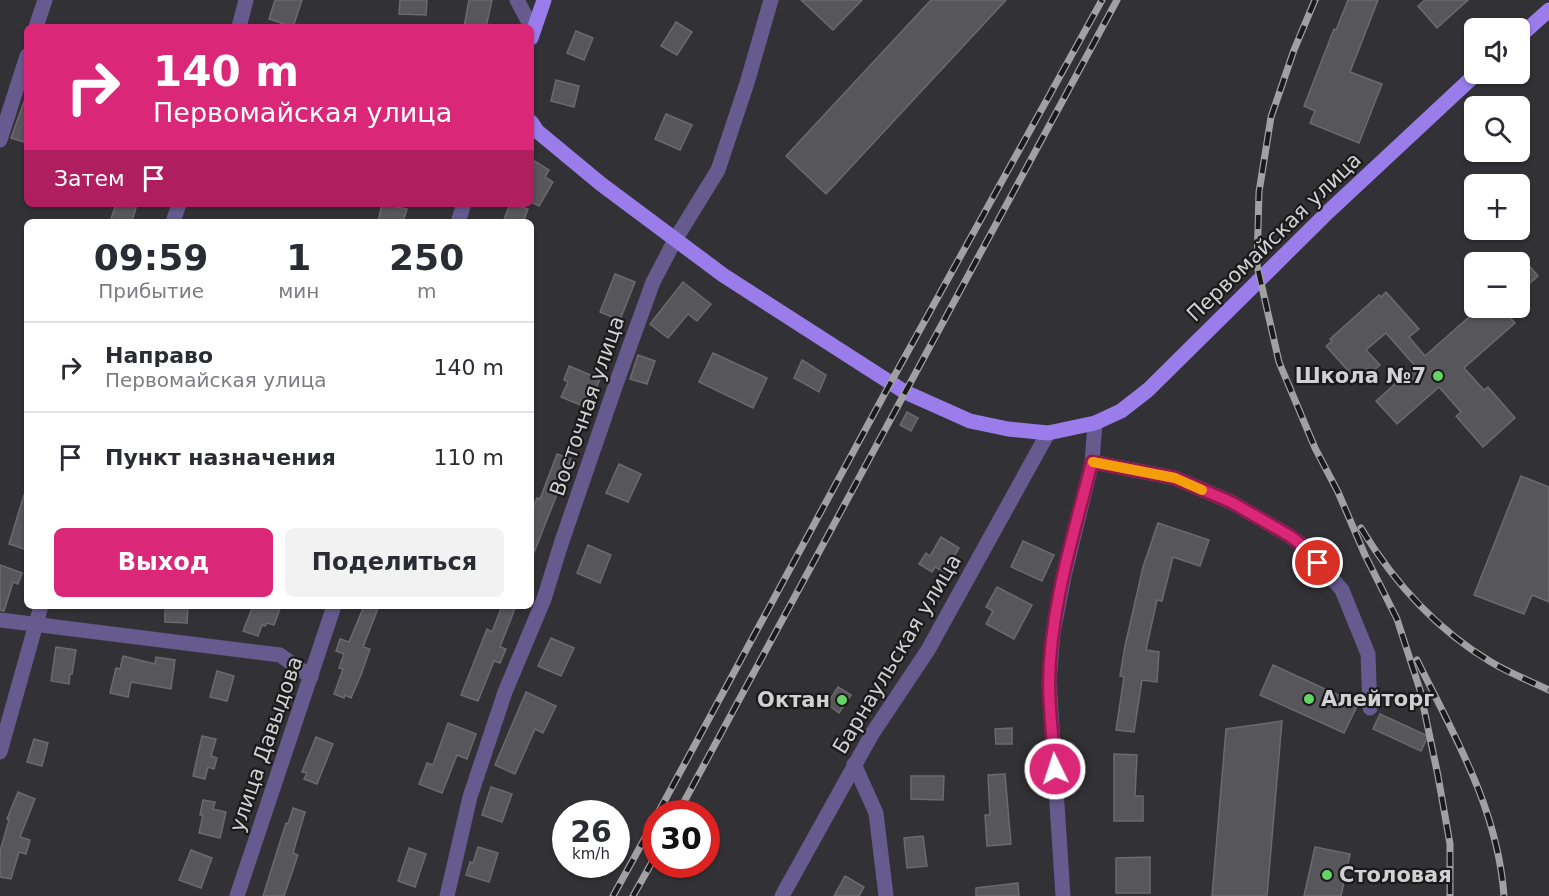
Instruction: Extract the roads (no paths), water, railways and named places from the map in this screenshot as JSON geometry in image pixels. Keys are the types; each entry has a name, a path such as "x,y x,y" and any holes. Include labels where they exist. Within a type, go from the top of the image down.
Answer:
{"main road":[{"path":"534,28 544,0"},
{"path":"1530,27 1549,10"},
{"name":"Первомайская улица","path":"1048,434 1095,423 1121,411 1148,390 1328,212 1465,84"},
{"path":"534,126 601,184 723,275 905,392 970,421 1048,434"}],"street":[{"path":"37,24 45,0"},
{"path":"240,24 246,0"},
{"path":"517,0 528,24"},
{"name":"Восточная улица","path":"447,896 470,797 505,692 544,599 573,506 653,282 675,240 718,170 771,0"},
{"path":"0,140 24,65"},
{"path":"1063,896 1049,682 1053,633 1064,576 1092,462 1095,423"},
{"name":"Барнаульская улица","path":"782,896 854,764 928,650 1048,434"},
{"path":"1092,462 1175,478 1231,502 1290,536 1307,549 1342,590 1368,654 1370,708"},
{"path":"0,752 40,609"},
{"name":"улица Давыдова","path":"237,896 333,609"},
{"path":"0,620 280,656 310,677"},
{"path":"854,764 876,813 886,896"}],"railway":[{"path":"665,800 891,382 1102,0"},
{"path":"685,800 1117,0"},
{"path":"1315,0 1294,50 1271,117 1259,192 1257,265 1279,362 1315,448 1397,619 1420,690 1450,844 1450,896"},
{"path":"1361,528 1402,585 1452,635 1498,666 1549,690"},
{"path":"1417,660 1459,745 1484,803 1500,864 1504,896"},
{"path":"613,896 642,843"},
{"path":"633,896 643,878"}],"place":[{"name":"Школа №7","path":"1438,376"},
{"name":"Алейторг","path":"1309,699"},
{"name":"Октан","path":"842,700"},
{"name":"Столовая","path":"1327,875"}]}
